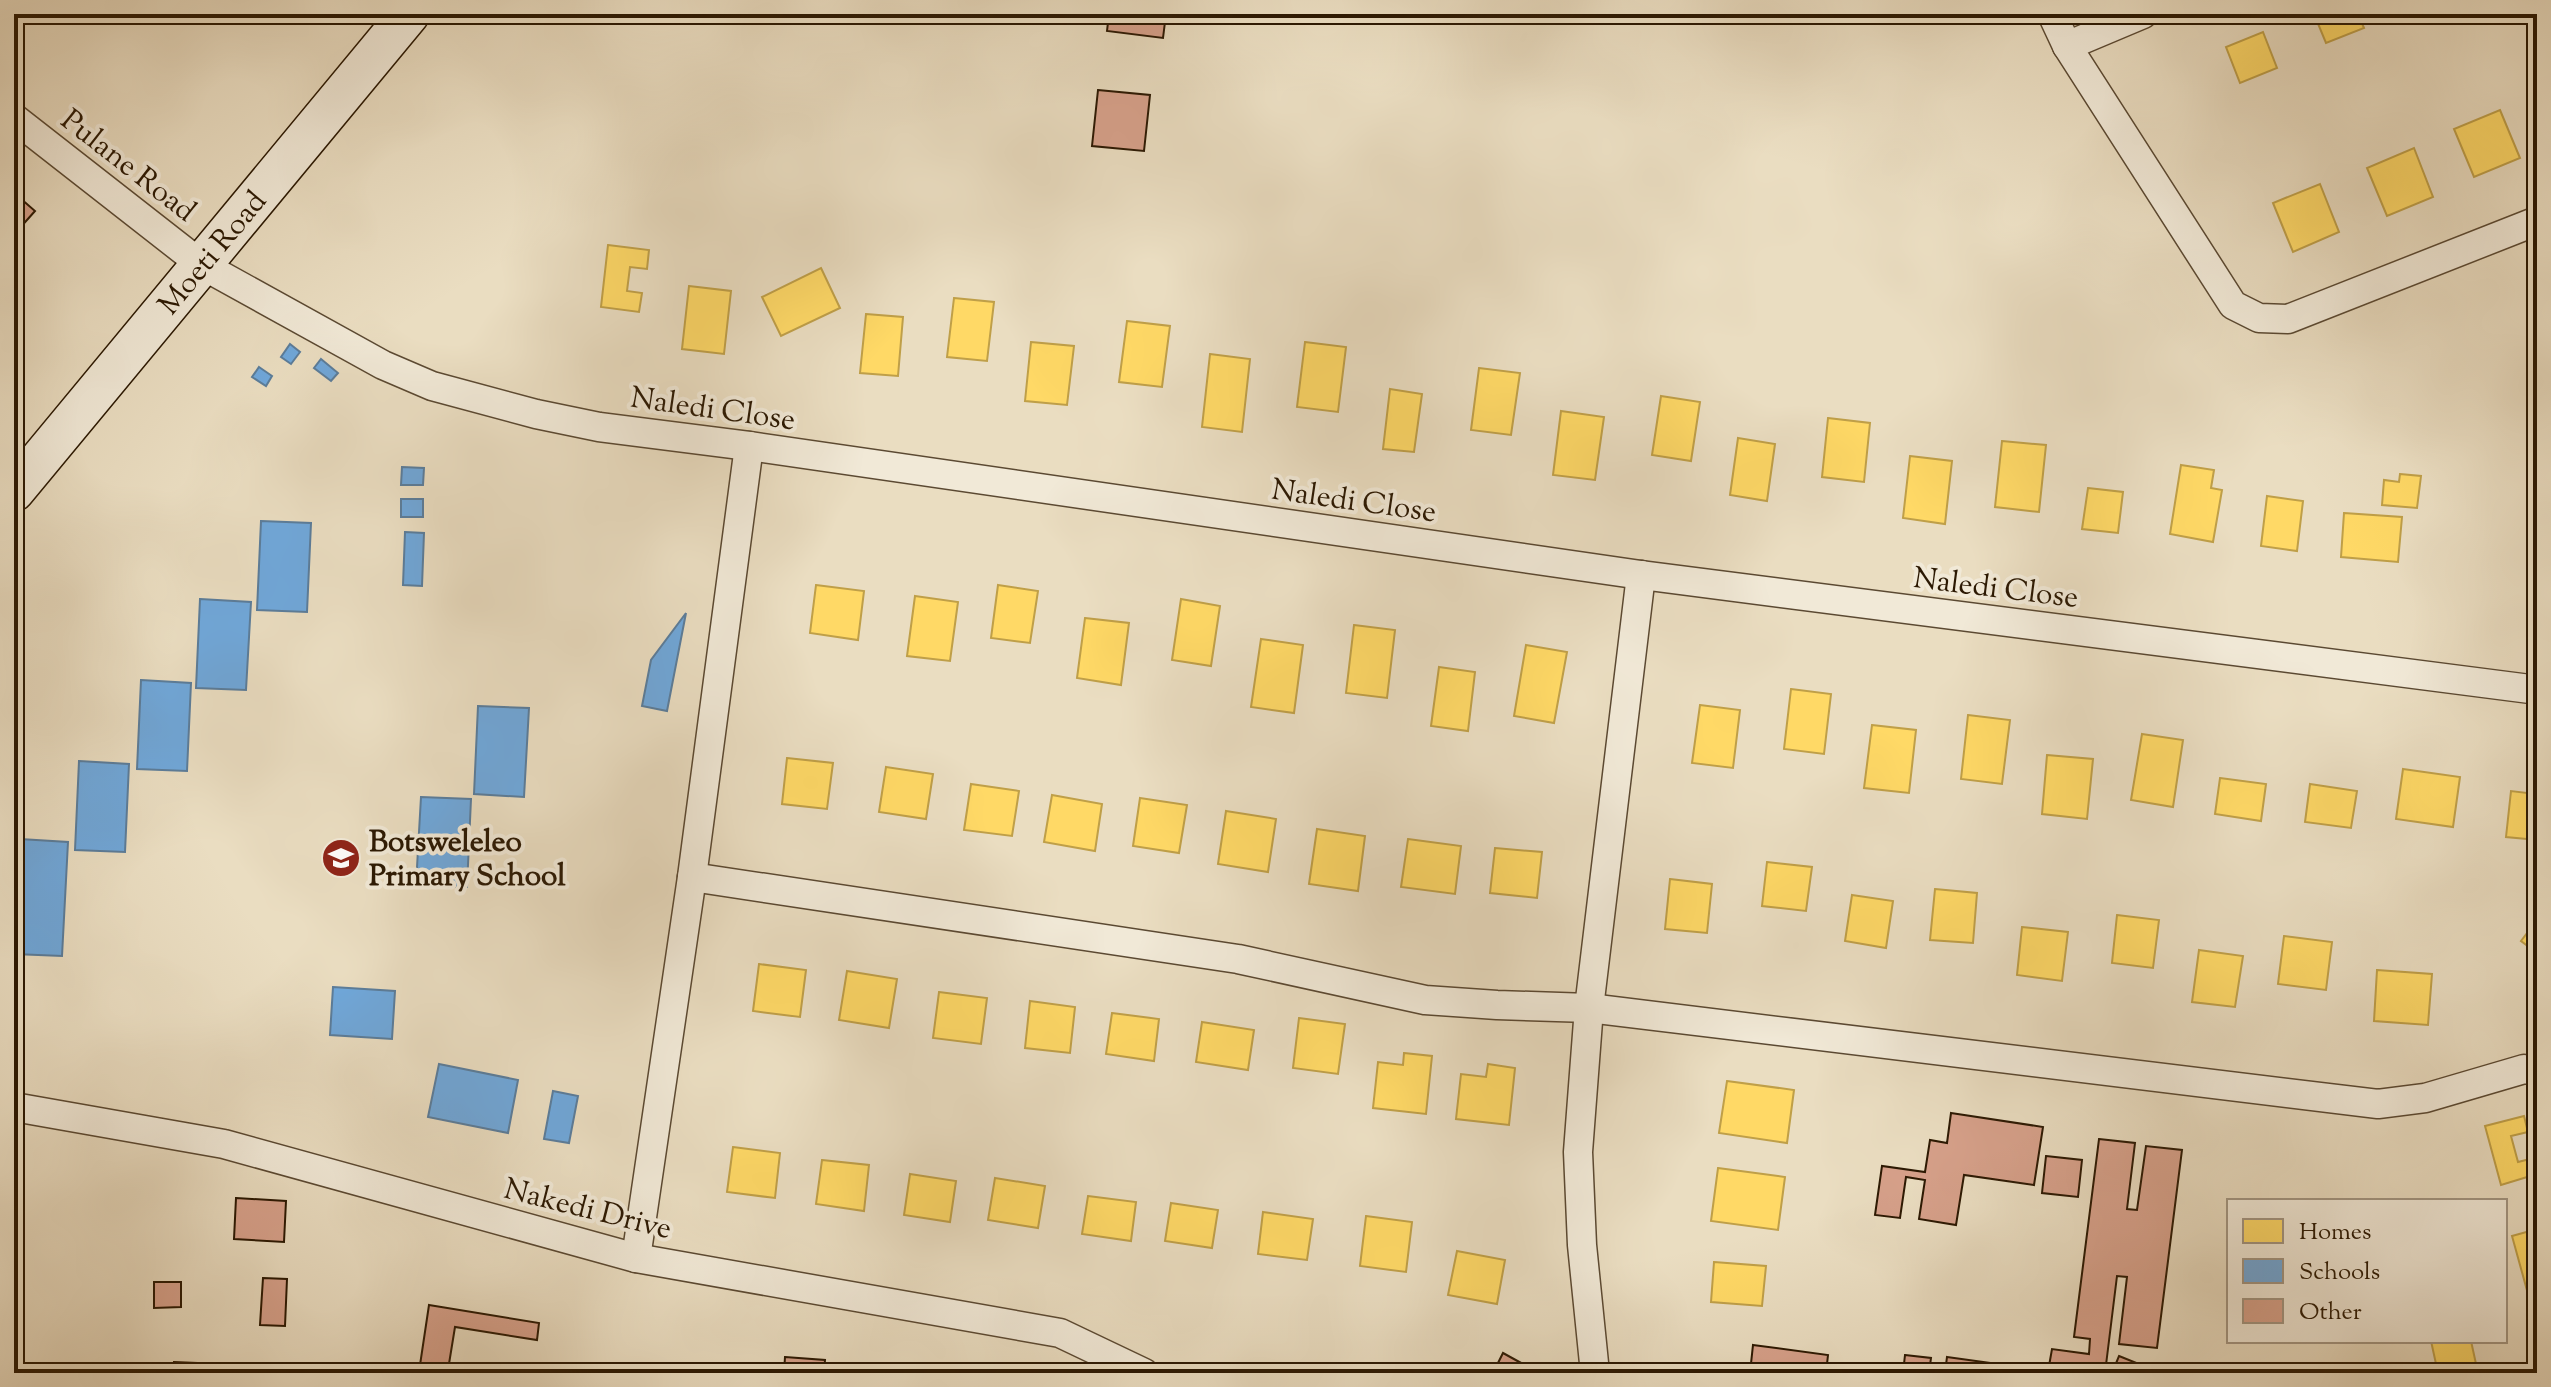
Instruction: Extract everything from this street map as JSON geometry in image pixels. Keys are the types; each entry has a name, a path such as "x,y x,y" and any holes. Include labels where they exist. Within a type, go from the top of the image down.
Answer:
{"street":[{"name":"Moeti Road","path":"14,491 409,14"},
{"path":"2052,14 2067,46 2233,305 2259,318 2288,319 2537,221"},
{"path":"2067,46 2143,14"},
{"name":"Pulane Road","path":"14,118 202,265"},
{"name":"Naledi Close","path":"202,265 383,365 432,386 477,400 599,427 1641,575 2530,689"},
{"path":"636,1258 692,877 749,446"},
{"path":"1595,1373 1582,1245 1578,1152 1589,1008 1641,575"},
{"path":"692,877 1238,959 1425,1000 1589,1008 2378,1104 2425,1098 2524,1069 2537,1071"},
{"name":"Nakedi Drive","path":"14,1107 224,1144 636,1258 1060,1333 1144,1373"}],"building: Homes":[{"path":"2314,14 2358,14 2364,28 2326,43"},
{"path":"2263,32 2277,68 2240,83 2226,47"},
{"path":"2500,110 2520,158 2474,177 2454,129"},
{"path":"2414,148 2433,197 2387,216 2367,168"},
{"path":"2320,184 2339,232 2293,252 2273,203"},
{"path":"608,245 649,250 647,269 630,267 627,291 642,293 639,312 601,307"},
{"path":"821,268 840,308 781,336 762,297"},
{"path":"689,286 731,291 724,354 682,349"},
{"path":"954,298 994,302 987,361 947,357"},
{"path":"866,314 903,317 898,376 860,373"},
{"path":"1127,321 1170,326 1162,387 1119,382"},
{"path":"1031,342 1074,346 1067,405 1025,401"},
{"path":"1305,342 1346,347 1338,412 1297,407"},
{"path":"1210,354 1250,359 1242,432 1202,427"},
{"path":"1479,368 1520,373 1511,435 1471,430"},
{"path":"1390,389 1422,394 1414,452 1383,449"},
{"path":"1661,396 1700,402 1691,461 1652,455"},
{"path":"1561,411 1604,417 1595,480 1553,475"},
{"path":"1828,418 1870,423 1864,482 1822,477"},
{"path":"1738,438 1775,444 1767,501 1730,495"},
{"path":"2002,441 2046,445 2039,512 1995,507"},
{"path":"1910,456 1952,461 1945,524 1903,518"},
{"path":"2181,465 2214,470 2211,488 2222,490 2213,542 2170,534"},
{"path":"2400,474 2421,476 2417,508 2382,505 2384,480 2399,482"},
{"path":"2088,488 2123,492 2118,533 2082,529"},
{"path":"2267,496 2303,501 2297,551 2261,546"},
{"path":"2344,513 2402,517 2398,562 2341,557"},
{"path":"816,585 864,591 858,640 810,633"},
{"path":"998,585 1038,591 1030,643 991,638"},
{"path":"915,596 958,602 950,661 907,656"},
{"path":"1181,599 1220,606 1211,666 1172,660"},
{"path":"1085,618 1129,623 1121,685 1077,678"},
{"path":"1354,625 1395,630 1387,698 1346,693"},
{"path":"1261,639 1303,645 1294,713 1251,707"},
{"path":"1526,645 1567,652 1554,723 1514,716"},
{"path":"1439,667 1475,672 1468,731 1431,726"},
{"path":"1791,689 1831,694 1824,754 1784,749"},
{"path":"1700,705 1740,710 1733,768 1692,763"},
{"path":"1968,715 2010,720 2002,784 1961,779"},
{"path":"1872,725 1916,730 1909,793 1864,788"},
{"path":"2142,734 2183,740 2173,807 2131,800"},
{"path":"2047,755 2093,759 2087,819 2042,814"},
{"path":"787,758 833,763 827,809 782,804"},
{"path":"886,767 933,774 926,819 879,812"},
{"path":"2403,769 2460,777 2453,827 2396,819"},
{"path":"2220,778 2266,784 2261,821 2215,814"},
{"path":"971,784 1019,791 1012,836 964,830"},
{"path":"2310,784 2357,791 2351,828 2305,822"},
{"path":"2536,786 2537,840 2506,837 2511,791 2535,794"},
{"path":"1052,795 1102,804 1095,851 1044,842"},
{"path":"1140,798 1187,805 1179,853 1133,846"},
{"path":"1226,811 1276,819 1268,872 1218,864"},
{"path":"1317,829 1365,836 1358,891 1309,884"},
{"path":"1408,839 1461,846 1455,894 1401,887"},
{"path":"1495,848 1542,852 1537,898 1490,893"},
{"path":"1767,862 1812,867 1806,911 1762,906"},
{"path":"1670,879 1712,884 1707,933 1665,929"},
{"path":"1935,889 1977,893 1973,943 1930,940"},
{"path":"1852,895 1893,901 1886,948 1845,941"},
{"path":"2117,915 2159,920 2153,968 2112,963"},
{"path":"2537,920 2537,953 2521,941"},
{"path":"2022,927 2068,932 2062,981 2017,975"},
{"path":"2284,936 2332,942 2326,990 2278,984"},
{"path":"2199,950 2243,956 2235,1007 2192,1002"},
{"path":"759,964 806,970 800,1017 753,1011"},
{"path":"2377,970 2432,974 2428,1025 2374,1021"},
{"path":"847,971 897,979 889,1028 839,1020"},
{"path":"939,992 987,998 981,1044 933,1038"},
{"path":"1030,1001 1075,1007 1070,1053 1025,1048"},
{"path":"1112,1013 1159,1019 1154,1061 1106,1054"},
{"path":"1299,1018 1345,1024 1338,1074 1293,1068"},
{"path":"1202,1022 1254,1030 1248,1070 1196,1062"},
{"path":"1404,1053 1432,1056 1426,1114 1373,1108 1378,1062 1403,1065"},
{"path":"1488,1064 1515,1068 1509,1125 1456,1119 1461,1074 1486,1077"},
{"path":"1727,1081 1794,1090 1787,1143 1719,1133"},
{"path":"2524,1116 2528,1132 2511,1136 2518,1162 2534,1158 2537,1174 2501,1185 2485,1126"},
{"path":"733,1147 780,1153 775,1198 727,1192"},
{"path":"822,1160 869,1165 864,1211 816,1204"},
{"path":"1718,1168 1785,1177 1778,1230 1711,1221"},
{"path":"910,1174 956,1181 950,1222 904,1215"},
{"path":"995,1178 1045,1186 1038,1228 988,1220"},
{"path":"1088,1196 1136,1202 1131,1241 1082,1234"},
{"path":"1171,1203 1218,1210 1212,1248 1165,1241"},
{"path":"1263,1212 1313,1219 1307,1260 1258,1254"},
{"path":"1366,1216 1412,1222 1406,1272 1360,1266"},
{"path":"2537,1229 2537,1292 2528,1294 2512,1236"},
{"path":"1457,1251 1505,1260 1497,1304 1448,1295"},
{"path":"1714,1262 1766,1266 1762,1306 1711,1302"},
{"path":"2431,1343 2471,1343 2478,1373 2438,1373"}],"building: Schools":[{"path":"290,344 300,352 291,364 281,357"},
{"path":"321,359 338,373 331,381 314,368"},
{"path":"259,367 272,376 266,386 252,377"},
{"path":"402,467 424,468 423,485 401,485"},
{"path":"401,499 423,499 423,517 401,517"},
{"path":"261,521 311,523 307,612 257,610"},
{"path":"405,532 424,533 422,586 403,585"},
{"path":"200,599 251,602 246,690 196,688"},
{"path":"686,613 667,711 642,706 651,660"},
{"path":"141,680 191,683 187,771 137,769"},
{"path":"478,706 529,708 524,797 474,794"},
{"path":"79,761 129,764 125,852 75,850"},
{"path":"421,797 471,799 467,887 416,885"},
{"path":"20,839 68,842 62,956 14,954"},
{"path":"333,987 395,991 392,1039 330,1035"},
{"path":"439,1064 518,1080 508,1133 428,1117"},
{"path":"553,1091 578,1096 569,1143 544,1139"}],"building: Other":[{"path":"1023,14 1088,14 1086,22"},
{"path":"1109,14 1166,14 1163,38 1107,31"},
{"path":"1098,90 1150,95 1144,151 1092,146"},
{"path":"20,198 35,211 19,229 14,224 14,204"},
{"path":"1951,1113 2043,1127 2034,1185 1964,1175 1956,1225 1919,1219 1925,1180 1906,1177 1900,1218 1875,1215 1882,1166 1925,1172 1930,1140 1947,1143"},
{"path":"2099,1139 2135,1143 2127,1209 2137,1210 2146,1146 2182,1150 2157,1348 2119,1344 2127,1277 2117,1276 2105,1373 2049,1366 2052,1349 2089,1354 2090,1339 2074,1337"},
{"path":"2046,1156 2082,1160 2078,1197 2042,1193"},
{"path":"236,1198 286,1201 284,1242 234,1239"},
{"path":"263,1278 287,1279 285,1326 260,1325"},
{"path":"154,1282 181,1282 181,1307 154,1308"},
{"path":"429,1305 539,1323 537,1340 455,1327 448,1370 420,1365"},
{"path":"1753,1345 1828,1355 1826,1373 1750,1373"},
{"path":"1503,1353 1523,1364 1518,1373 1493,1373"},
{"path":"1905,1355 1931,1358 1929,1373 1903,1373"},
{"path":"2119,1356 2149,1368 2147,1373 2112,1373"},
{"path":"785,1357 825,1360 824,1373 784,1373"},
{"path":"1947,1357 2034,1369 2033,1373 1945,1373"},
{"path":"174,1362 244,1365 243,1373 174,1373"},
{"path":"14,1365 42,1368 42,1373 14,1373"}],"place":[{"name":"Botsweleleo Primary School","path":"341,858"}]}
